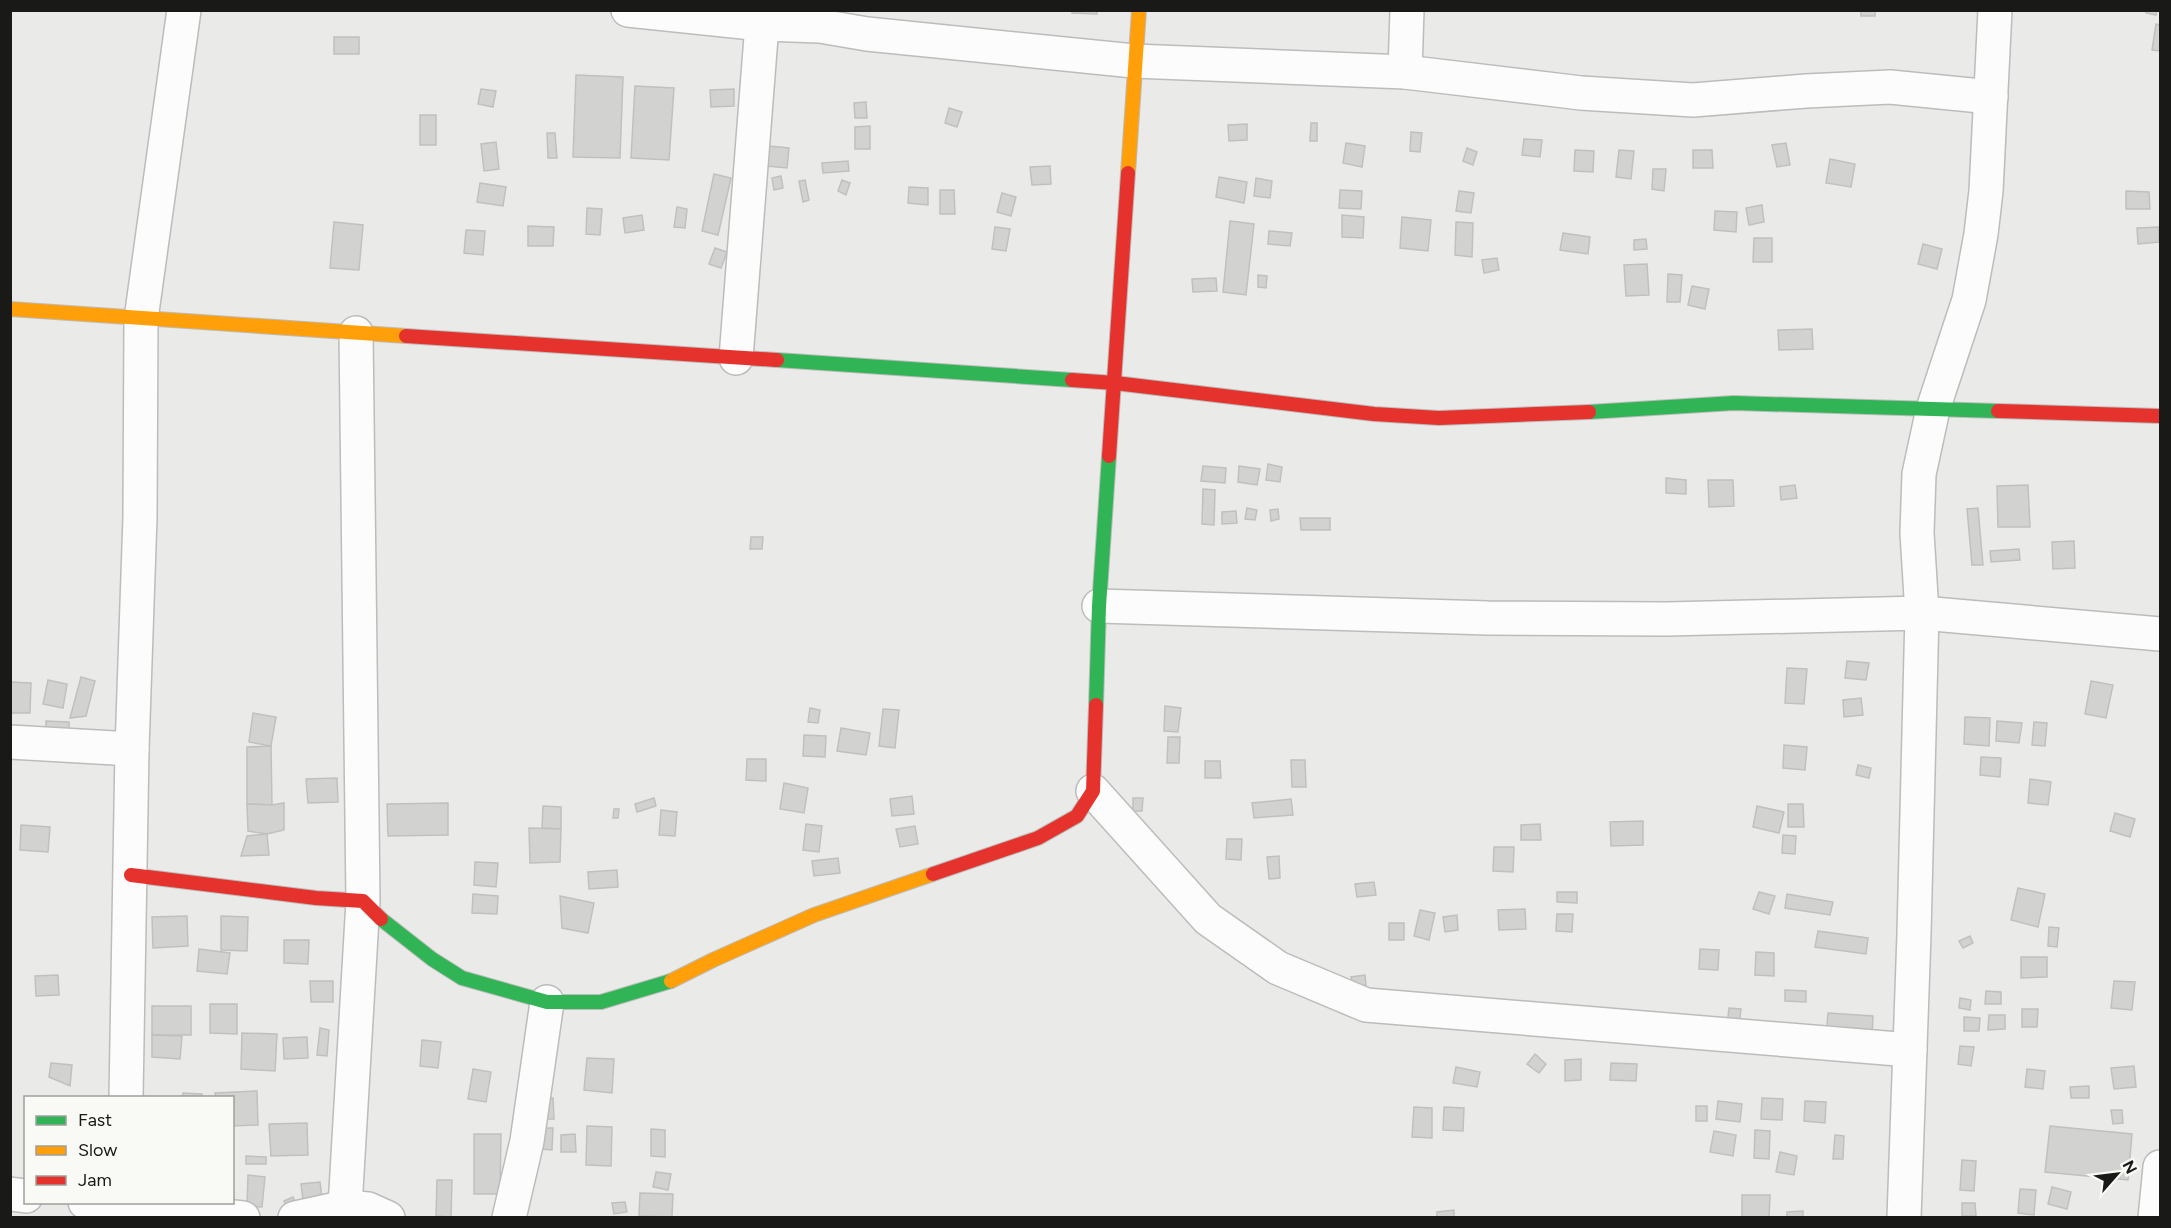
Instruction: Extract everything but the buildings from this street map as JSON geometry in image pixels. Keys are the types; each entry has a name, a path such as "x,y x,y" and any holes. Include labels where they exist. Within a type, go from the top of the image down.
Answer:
{"street":[{"path":"126,1096 132,750 140,517 141,319 184,10"},
{"path":"628,10 762,24 820,26 868,22 1134,61 1405,72 1581,93 1693,100 1890,87 1991,97"},
{"path":"131,875 316,898 363,901 387,925 462,978 547,1002 601,1002 666,984 713,960 814,915 1038,838 1077,816 1093,791 1099,606 1139,10"},
{"path":"1405,72 1407,10"},
{"path":"1905,1218 1922,613 1917,533 1919,474 1933,409 1969,300 1986,191 1995,10"},
{"path":"736,358 762,24"},
{"path":"10,309 1115,383 1374,414 1439,418 1675,408 1734,403 2160,416"},
{"path":"345,1206 363,901 356,333"},
{"path":"1099,606 1500,618 1703,618 1922,613 2160,634"},
{"path":"10,742 132,750"},
{"path":"1093,791 1208,919 1278,968 1366,1005 1910,1050"},
{"path":"508,1218 527,1141 547,1002"},
{"path":"2155,1218 2160,1167"},
{"path":"92,1204 124,1209 243,1218"},
{"path":"295,1218 345,1206 368,1209 388,1218"}],"traffic: fast":[{"path":"777,360 1072,380"},
{"path":"1589,412 1734,403 1998,411"},
{"path":"1096,705 1099,606 1109,456"},
{"path":"381,919 432,959 462,978 547,1002 601,1002 671,981"}],"traffic: slow":[{"path":"1128,173 1139,10"},
{"path":"10,309 406,336"},
{"path":"671,981 814,915 933,874"}],"traffic: jam":[{"path":"1109,456 1128,173"},
{"path":"406,336 777,360"},
{"path":"1072,380 1115,383 1374,414 1439,418 1589,412"},
{"path":"1998,411 2160,416"},
{"path":"933,874 1038,838 1077,816 1093,791 1096,705"},
{"path":"131,875 316,898 363,901 381,919"}]}
